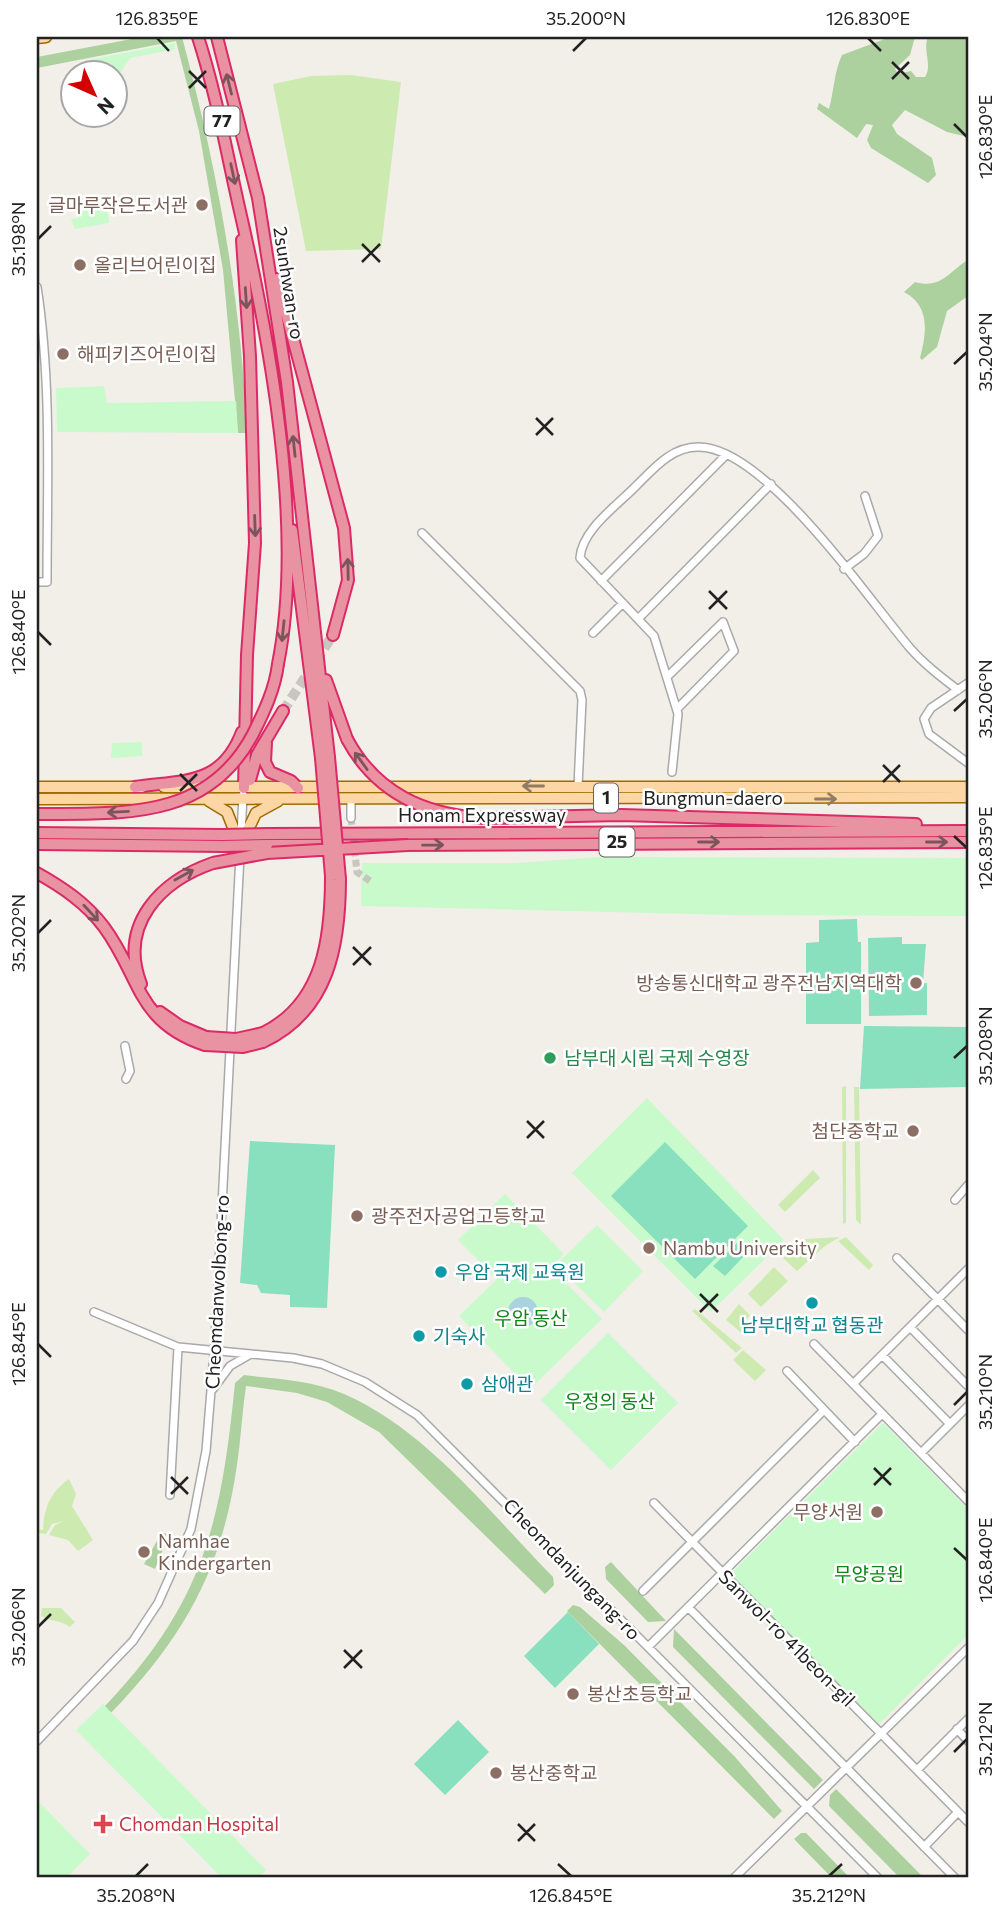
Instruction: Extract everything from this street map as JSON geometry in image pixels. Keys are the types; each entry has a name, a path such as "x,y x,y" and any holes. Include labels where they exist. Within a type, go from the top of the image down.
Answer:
{"highway":[{"name":"2sunhwan-ro","path":"198,37 215,89 257,282 284,490"},
{"name":"2sunhwan-ro","path":"217,37 258,198 287,382 304,539"},
{"path":"258,198 297,362 344,528 348,580 333,635"},
{"path":"239,206 250,356 255,543 245,712 244,793"},
{"path":"284,490 289,507 325,757"},
{"path":"37,814 148,810 176,803 221,778 242,756 266,706 278,664 287,582 284,490"},
{"path":"304,539 329,692 347,738 362,764 395,794 428,811 484,818 701,816 968,825"},
{"path":"37,873 74,896 102,925 142,998 161,1022 185,1038 205,1041 236,1040 269,1030 300,1004 318,975 329,937 331,909 325,757 304,539"},
{"path":"244,793 267,737 283,711"},
{"path":"135,787 195,779 218,769 238,742 245,712"},
{"path":"267,737 265,754 270,772 291,781 295,793"},
{"name":"Honam Expressway","path":"37,844 968,831"},
{"name":"Honam Expressway","path":"37,833 222,840"},
{"name":"Honam Expressway","path":"267,839 408,845 968,842"},
{"path":"205,1041 157,1009 139,979 135,950 142,919 159,893 185,873 213,863 267,853 408,845"}],"main road":[{"path":"37,38 46,37"},
{"name":"Bungmun-daero","path":"37,788 135,787 295,793 578,786 968,788"},
{"name":"Bungmun-daero","path":"37,799 195,799 244,793"},
{"path":"240,850 248,826 256,813 295,793"},
{"name":"Bungmun-daero","path":"295,793 351,798 968,797"},
{"path":"195,799 213,802 227,812 240,850"}],"street":[{"path":"37,287 44,341 47,407 47,582 37,582"},
{"path":"672,772 677,709 654,636 580,558 583,540 656,466 667,457 688,448 711,449 726,455 771,484 911,649 958,690"},
{"path":"601,581 726,455"},
{"path":"639,618 771,484"},
{"path":"845,569 864,554 878,536 865,496"},
{"path":"422,533 579,691 582,700 578,786"},
{"path":"593,633 623,603"},
{"path":"667,677 723,622 734,651 677,709"},
{"path":"968,683 926,713 924,720 929,734 968,763"},
{"name":"Cheomdanwolbong-ro","path":"37,1741 127,1649 175,1569 191,1529 206,1451 211,1393 244,793"},
{"path":"351,798 351,818"},
{"path":"125,1046 130,1071 126,1079"},
{"path":"968,1185 955,1200 968,1194"},
{"path":"897,1258 968,1330"},
{"path":"853,1384 938,1299 967,1274"},
{"name":"Cheomdanjungang-ro","path":"94,1312 178,1347 321,1364 365,1382 417,1415 878,1878"},
{"path":"910,1327 968,1386"},
{"path":"814,1345 968,1501"},
{"path":"170,1495 178,1347"},
{"path":"211,1393 230,1366 254,1354"},
{"path":"882,1355 950,1424"},
{"path":"786,1371 855,1442"},
{"path":"921,1453 968,1406"},
{"path":"643,1591 824,1410"},
{"path":"648,1647 883,1414"},
{"name":"Sanwol-ro 41beon-gil","path":"654,1503 968,1822"},
{"path":"688,1607 955,1878"},
{"path":"734,1878 968,1648"},
{"path":"961,1656 968,1663"},
{"path":"917,1770 968,1719"},
{"path":"957,1730 968,1741"},
{"path":"924,1847 958,1812"}],"green space":[{"path":"142,37 182,37 206,135 225,233 239,332 247,433 238,433 223,270 199,131 176,41 78,60 60,60 60,64 37,68 37,57"},
{"path":"890,37 915,37 910,55 895,69 898,74 911,71 916,77 925,77 928,67 928,37 968,37 968,137 947,132 905,110 892,125 897,134 932,158 936,175 928,183 871,148 867,140 873,125 866,124 857,138 817,109 819,103 829,109 842,55"},
{"path":"175,43 175,49 129,60 89,60"},
{"path":"351,75 401,82 381,249 306,251 273,84 311,76"},
{"path":"107,204 109,223 75,229 71,219 78,218 77,208"},
{"path":"968,260 968,296 947,311 937,347 922,360 920,358 925,329 922,312 918,304 904,292 915,282 924,284 939,281"},
{"path":"104,386 107,403 236,401 238,433 57,432 56,388"},
{"path":"142,742 142,756 111,758 112,743"},
{"path":"600,857 968,858 968,916 731,915 361,906 362,863 515,863"},
{"path":"857,919 858,942 861,942 861,1024 806,1024 806,943 819,942 819,920"},
{"path":"902,937 902,944 926,944 923,983 927,983 927,1015 869,1016 868,938"},
{"path":"864,1026 968,1027 968,1087 860,1089"},
{"path":"846,1086 846,1223 843,1224 842,1087"},
{"path":"854,1087 859,1087 861,1225 856,1220"},
{"path":"647,1098 784,1240 711,1312 572,1173"},
{"path":"250,1141 335,1145 327,1308 290,1307 290,1295 261,1293 257,1285 240,1283"},
{"path":"665,1142 748,1226 695,1279 611,1196"},
{"path":"813,1170 820,1178 785,1212 778,1205"},
{"name":"우암 동산","path":"505,1194 564,1254 551,1268 602,1319 530,1389 459,1316 497,1279 458,1240"},
{"path":"597,1225 643,1271 604,1312 556,1265"},
{"path":"840,1237 825,1246 797,1271 783,1258 805,1239"},
{"path":"846,1237 873,1265 869,1270 838,1241"},
{"path":"737,1243 747,1253 725,1276 713,1266"},
{"path":"774,1267 788,1281 761,1307 748,1294"},
{"path":"739,1304 750,1315 742,1325 747,1332 744,1335 726,1320"},
{"path":"695,1309 742,1348 736,1353 692,1311"},
{"name":"우정의 동산","path":"608,1333 678,1403 611,1470 541,1400"},
{"path":"743,1350 766,1370 755,1381 733,1360"},
{"path":"244,1375 332,1389 374,1410 403,1429 481,1500 553,1577 554,1585 545,1594 379,1432 327,1402 297,1393 246,1386 230,1503 210,1570 179,1629 137,1685 111,1713 105,1706 165,1631 186,1595 202,1558 223,1478 235,1383"},
{"name":"무양공원","path":"883,1423 968,1509 968,1635 879,1724 730,1574"},
{"path":"69,1479 76,1494 72,1506 93,1540 78,1551 68,1540 49,1535 55,1525 64,1521 52,1524 46,1534 37,1533 37,1529 43,1530 47,1508 53,1495"},
{"path":"162,1532 169,1535 155,1569 144,1564"},
{"path":"611,1562 666,1621 648,1622 606,1579 605,1567"},
{"path":"573,1605 580,1607 624,1645 735,1757 782,1811 774,1819 567,1611"},
{"path":"42,1608 61,1608 75,1622 70,1627 44,1618 41,1616"},
{"path":"568,1612 599,1644 555,1688 524,1656"},
{"path":"674,1629 823,1780 814,1789 673,1647"},
{"path":"103,1704 266,1870 258,1878 222,1878 76,1730"},
{"path":"458,1720 489,1752 445,1795 414,1764"},
{"path":"836,1789 924,1878 900,1878 829,1806 830,1795"},
{"path":"37,1800 90,1854 69,1875 37,1878"},
{"path":"801,1833 806,1833 850,1878 832,1878 794,1839"}],"water":[{"path":"523,1297 534,1301 538,1312 534,1323 523,1327 512,1323 508,1312 512,1301"}],"tunnel":[{"path":"283,711 333,635"},
{"path":"351,818 357,872 370,881"}],"place":[{"name":"글마루작은도서관","path":"202,205"},
{"name":"올리브어린이집","path":"80,265"},
{"name":"해피키즈어린이집","path":"63,354"},
{"name":"방송통신대학교 광주전남지역대학","path":"916,983"},
{"name":"남부대 시립 국제 수영장","path":"550,1058"},
{"name":"첨단중학교","path":"913,1131"},
{"name":"광주전자공업고등학교","path":"357,1216"},
{"name":"Nambu University","path":"649,1248"},
{"name":"우암 국제 교육원","path":"441,1272"},
{"name":"남부대학교 협동관","path":"812,1303"},
{"name":"기숙사","path":"419,1336"},
{"name":"삼애관","path":"467,1384"},
{"name":"무양서원","path":"877,1512"},
{"name":"Namhae Kindergarten","path":"144,1552"},
{"name":"봉산초등학교","path":"573,1694"},
{"name":"봉산중학교","path":"496,1773"},
{"name":"Chomdan Hospital","path":"103,1824"}]}
